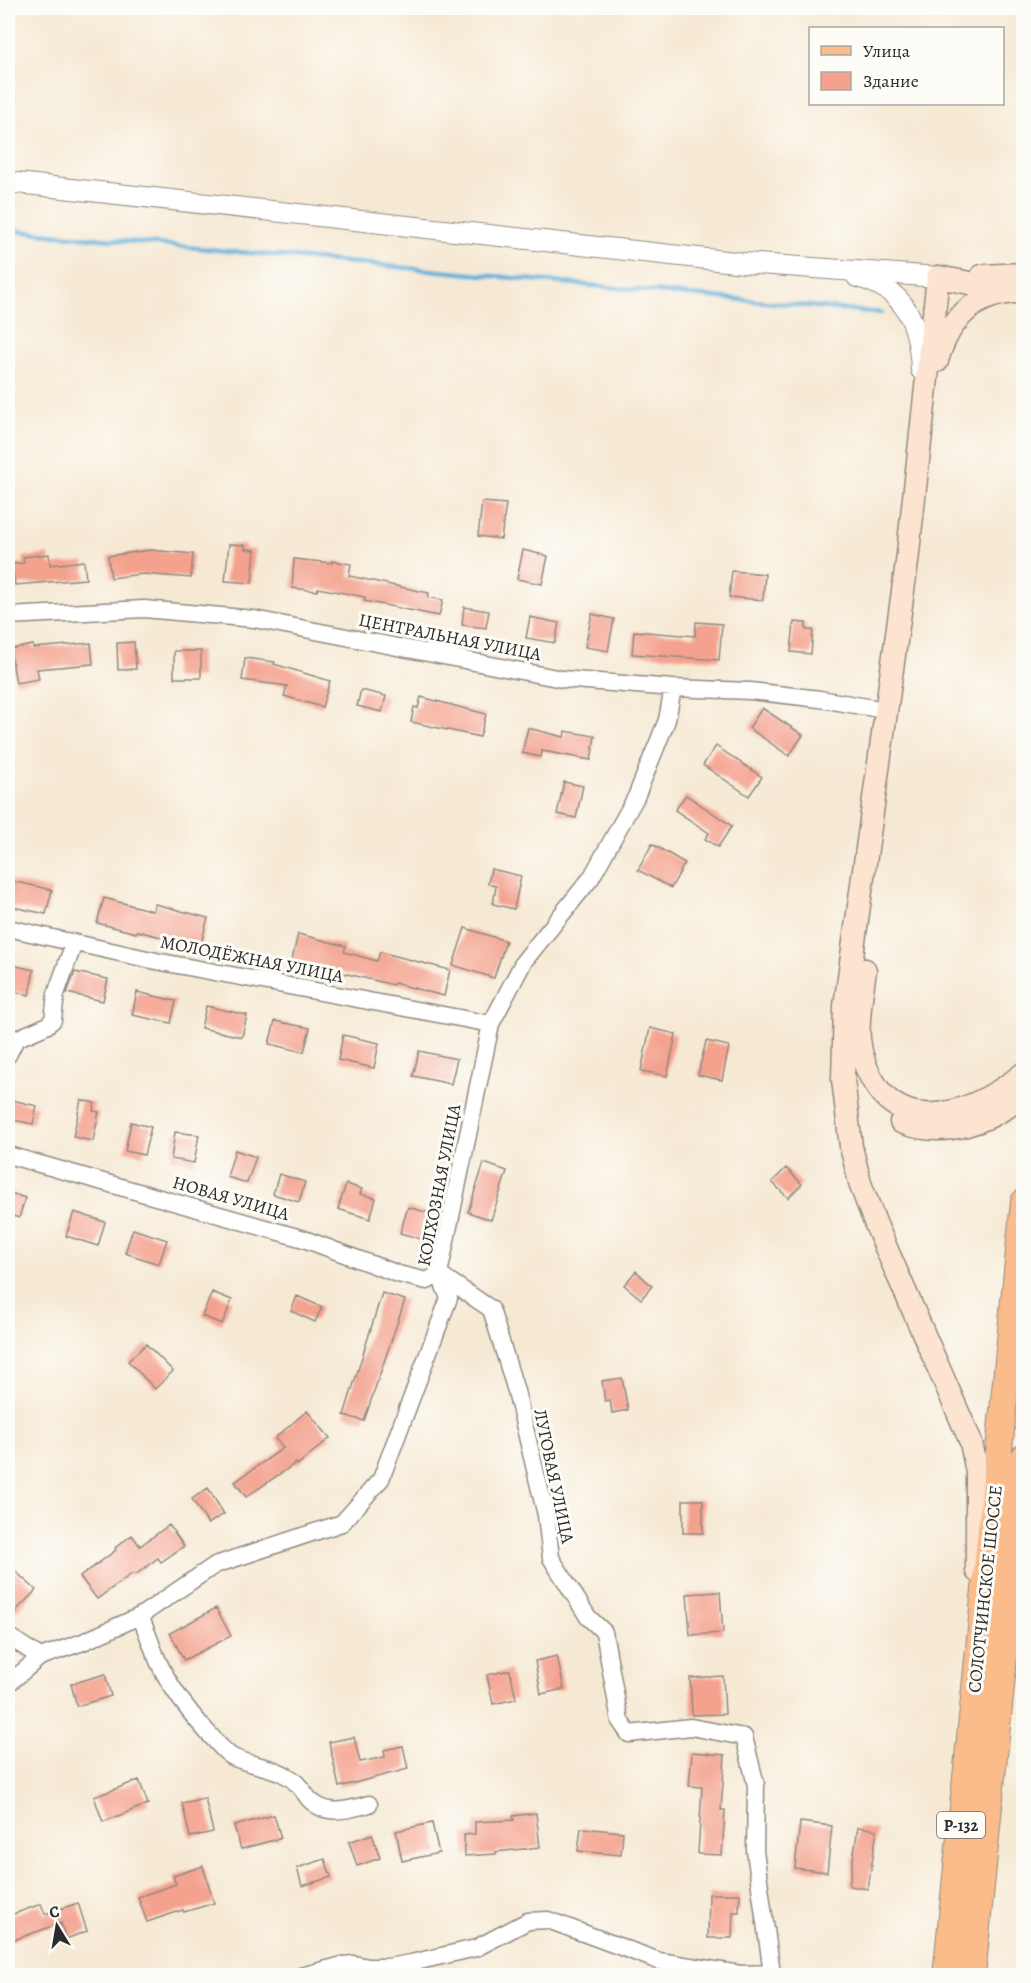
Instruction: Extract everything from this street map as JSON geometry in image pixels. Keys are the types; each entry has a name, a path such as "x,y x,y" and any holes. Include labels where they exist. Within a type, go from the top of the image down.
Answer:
{"main road":[{"path":"976,1674 976,1472 971,1442 861,1186 852,1147 843,1079 844,1006 884,719 894,664 938,277 1021,286"},
{"path":"922,420 940,349 954,324 963,313 986,298 1021,286"},
{"path":"884,719 886,811 859,1017 859,1040 866,1068 883,1095 895,1104 908,1111 933,1114 950,1112 976,1104 995,1094 1023,1073"},
{"path":"844,1006 851,1060 856,1075 873,1101 896,1120 922,1129 951,1128 986,1118 1023,1095"},
{"name":"СОЛОТЧИНСКОЕ ШОССЕ","path":"946,1976 1023,1202"},
{"name":"СОЛОТЧИНСКОЕ ШОССЕ","path":"972,1976 1023,1457"},
{"path":"1005,1639 1023,1569"}],"street":[{"path":"8,182 744,263 859,278 875,283 900,300 913,322 920,351 922,420"},
{"path":"744,263 938,277"},
{"name":"ЦЕНТРАЛЬНАЯ УЛИЦА","path":"8,616 144,609 254,619 562,679 762,692 820,699 884,719"},
{"name":"КОЛХОЗНАЯ УЛИЦА","path":"40,1657 83,1642 140,1616 215,1565 342,1523 381,1479 449,1298 439,1274 491,1024 524,961 591,878 636,797 667,720 673,688"},
{"name":"МОЛОДЁЖНАЯ УЛИЦА","path":"8,928 156,961 491,1024"},
{"path":"8,1055 16,1039 51,1023 56,994 74,943"},
{"name":"НОВАЯ УЛИЦА","path":"8,1155 304,1239 398,1274 427,1281 439,1274"},
{"name":"ЛУГОВАЯ УЛИЦА","path":"302,1976 343,1965 354,1964 368,1967 403,1964 476,1948 528,1921 548,1920 660,1961 740,1974 772,1973 755,1851 756,1785 744,1737 691,1727 629,1734 620,1721 604,1632 588,1617 551,1558 546,1515 516,1391 491,1309 439,1274"},
{"path":"140,1616 155,1655 174,1690 194,1718 230,1755 248,1763 269,1767 288,1776 296,1782 310,1800 327,1811 348,1810 369,1804"},
{"path":"8,1636 40,1657 8,1684"}],"building":[{"path":"482,502 506,504 501,539 478,536"},
{"path":"229,544 245,545 245,549 255,550 252,583 225,581"},
{"path":"150,550 193,554 191,578 143,574 111,578 108,556"},
{"path":"523,550 548,556 542,584 517,579"},
{"path":"49,554 50,565 84,561 86,579 15,585 12,564 24,563 23,557"},
{"path":"294,559 351,564 349,576 429,593 428,597 443,600 439,616 364,601 365,597 318,588 317,591 292,588"},
{"path":"732,571 765,574 763,600 729,597"},
{"path":"464,607 489,611 486,628 462,625"},
{"path":"592,614 614,619 608,651 585,647"},
{"path":"530,617 559,623 555,643 526,638"},
{"path":"696,622 722,624 719,660 632,654 634,631 695,636"},
{"path":"794,622 806,623 806,630 813,630 811,654 791,652"},
{"path":"134,642 136,669 118,670 117,643"},
{"path":"91,643 93,664 37,669 39,679 16,683 10,649 33,645 33,648"},
{"path":"174,651 201,651 201,678 174,678"},
{"path":"245,658 275,662 274,664 330,681 322,707 284,696 287,686 242,680"},
{"path":"361,690 386,696 382,712 357,706"},
{"path":"421,697 486,714 480,737 411,722 414,707 418,708"},
{"path":"762,708 803,735 789,756 749,728"},
{"path":"528,728 564,737 565,731 595,736 591,760 542,751 541,757 522,753"},
{"path":"716,746 762,777 749,796 703,765"},
{"path":"564,782 583,786 576,818 557,814"},
{"path":"686,795 732,826 718,847 705,839 709,833 675,810"},
{"path":"652,844 685,863 671,888 638,870"},
{"path":"491,869 521,876 514,909 493,904 496,886 488,884"},
{"path":"8,880 52,890 46,914 8,906"},
{"path":"104,898 153,911 155,904 208,918 200,947 97,923"},
{"path":"465,928 506,941 494,978 453,965"},
{"path":"298,934 346,946 344,952 377,961 380,952 450,970 444,996 394,983 393,985 339,972 338,976 291,964"},
{"path":"8,964 34,970 29,995 8,990"},
{"path":"75,972 108,979 103,1001 67,993"},
{"path":"137,992 176,1001 171,1023 132,1015"},
{"path":"206,1006 247,1015 242,1037 201,1028"},
{"path":"275,1021 310,1028 304,1052 269,1044"},
{"path":"650,1028 676,1034 667,1076 641,1071"},
{"path":"343,1035 379,1043 374,1068 338,1060"},
{"path":"706,1041 729,1046 722,1080 698,1075"},
{"path":"419,1051 457,1059 451,1084 413,1076"},
{"path":"8,1099 37,1106 33,1124 8,1119"},
{"path":"81,1100 95,1103 93,1111 99,1112 93,1141 73,1137"},
{"path":"131,1122 151,1127 144,1155 125,1151"},
{"path":"175,1132 199,1135 194,1163 171,1159"},
{"path":"235,1150 256,1157 247,1183 227,1177"},
{"path":"484,1163 507,1171 491,1220 468,1212"},
{"path":"786,1168 802,1184 788,1198 772,1182"},
{"path":"279,1174 305,1182 299,1202 273,1194"},
{"path":"346,1184 362,1189 360,1194 376,1198 370,1219 338,1209"},
{"path":"8,1192 25,1198 19,1218 8,1214"},
{"path":"408,1207 432,1214 424,1240 400,1233"},
{"path":"74,1212 105,1222 98,1246 66,1236"},
{"path":"133,1229 167,1240 159,1264 125,1253"},
{"path":"636,1271 652,1286 641,1299 624,1285"},
{"path":"212,1292 232,1300 222,1324 202,1316"},
{"path":"382,1293 405,1300 364,1421 344,1415"},
{"path":"297,1296 322,1307 315,1322 291,1311"},
{"path":"146,1344 173,1371 155,1389 128,1361"},
{"path":"622,1378 628,1410 612,1413 610,1400 605,1401 602,1381"},
{"path":"307,1411 330,1438 297,1465 296,1463 246,1497 235,1482 283,1448 275,1438"},
{"path":"208,1488 224,1514 208,1524 192,1499"},
{"path":"683,1500 703,1500 703,1533 683,1533"},
{"path":"169,1525 184,1546 161,1562 158,1558 135,1575 133,1573 97,1599 80,1577 132,1535 140,1546"},
{"path":"14,1570 36,1590 15,1612 8,1605 8,1578"},
{"path":"720,1592 723,1633 690,1635 687,1594"},
{"path":"216,1608 231,1636 184,1660 170,1633"},
{"path":"557,1656 564,1689 541,1694 535,1661"},
{"path":"510,1670 516,1699 493,1704 487,1675"},
{"path":"105,1674 111,1696 77,1706 71,1684"},
{"path":"723,1676 725,1714 692,1715 690,1678"},
{"path":"354,1737 360,1762 385,1757 384,1750 403,1746 408,1769 339,1787 329,1742"},
{"path":"692,1752 725,1755 721,1810 725,1810 722,1855 698,1854 702,1787 689,1786"},
{"path":"139,1780 148,1804 103,1822 94,1797"},
{"path":"205,1798 213,1832 190,1837 182,1803"},
{"path":"536,1813 540,1847 465,1856 464,1835 475,1834 475,1822 514,1820 513,1816"},
{"path":"274,1815 281,1838 241,1849 234,1826"},
{"path":"800,1822 832,1826 827,1872 795,1868"},
{"path":"432,1823 439,1853 402,1861 396,1831"},
{"path":"858,1827 877,1830 868,1889 849,1886"},
{"path":"581,1828 623,1832 621,1855 578,1851"},
{"path":"372,1834 380,1858 357,1866 349,1842"},
{"path":"325,1859 331,1877 302,1886 297,1868"},
{"path":"203,1866 214,1903 147,1922 138,1897 176,1884 173,1876"},
{"path":"709,1894 740,1894 739,1912 733,1912 732,1938 708,1938"},
{"path":"78,1903 87,1931 66,1939 61,1923 11,1941 8,1940 8,1916 41,1904 45,1914"}],"waterway":[{"path":"8,230 881,313"}]}
